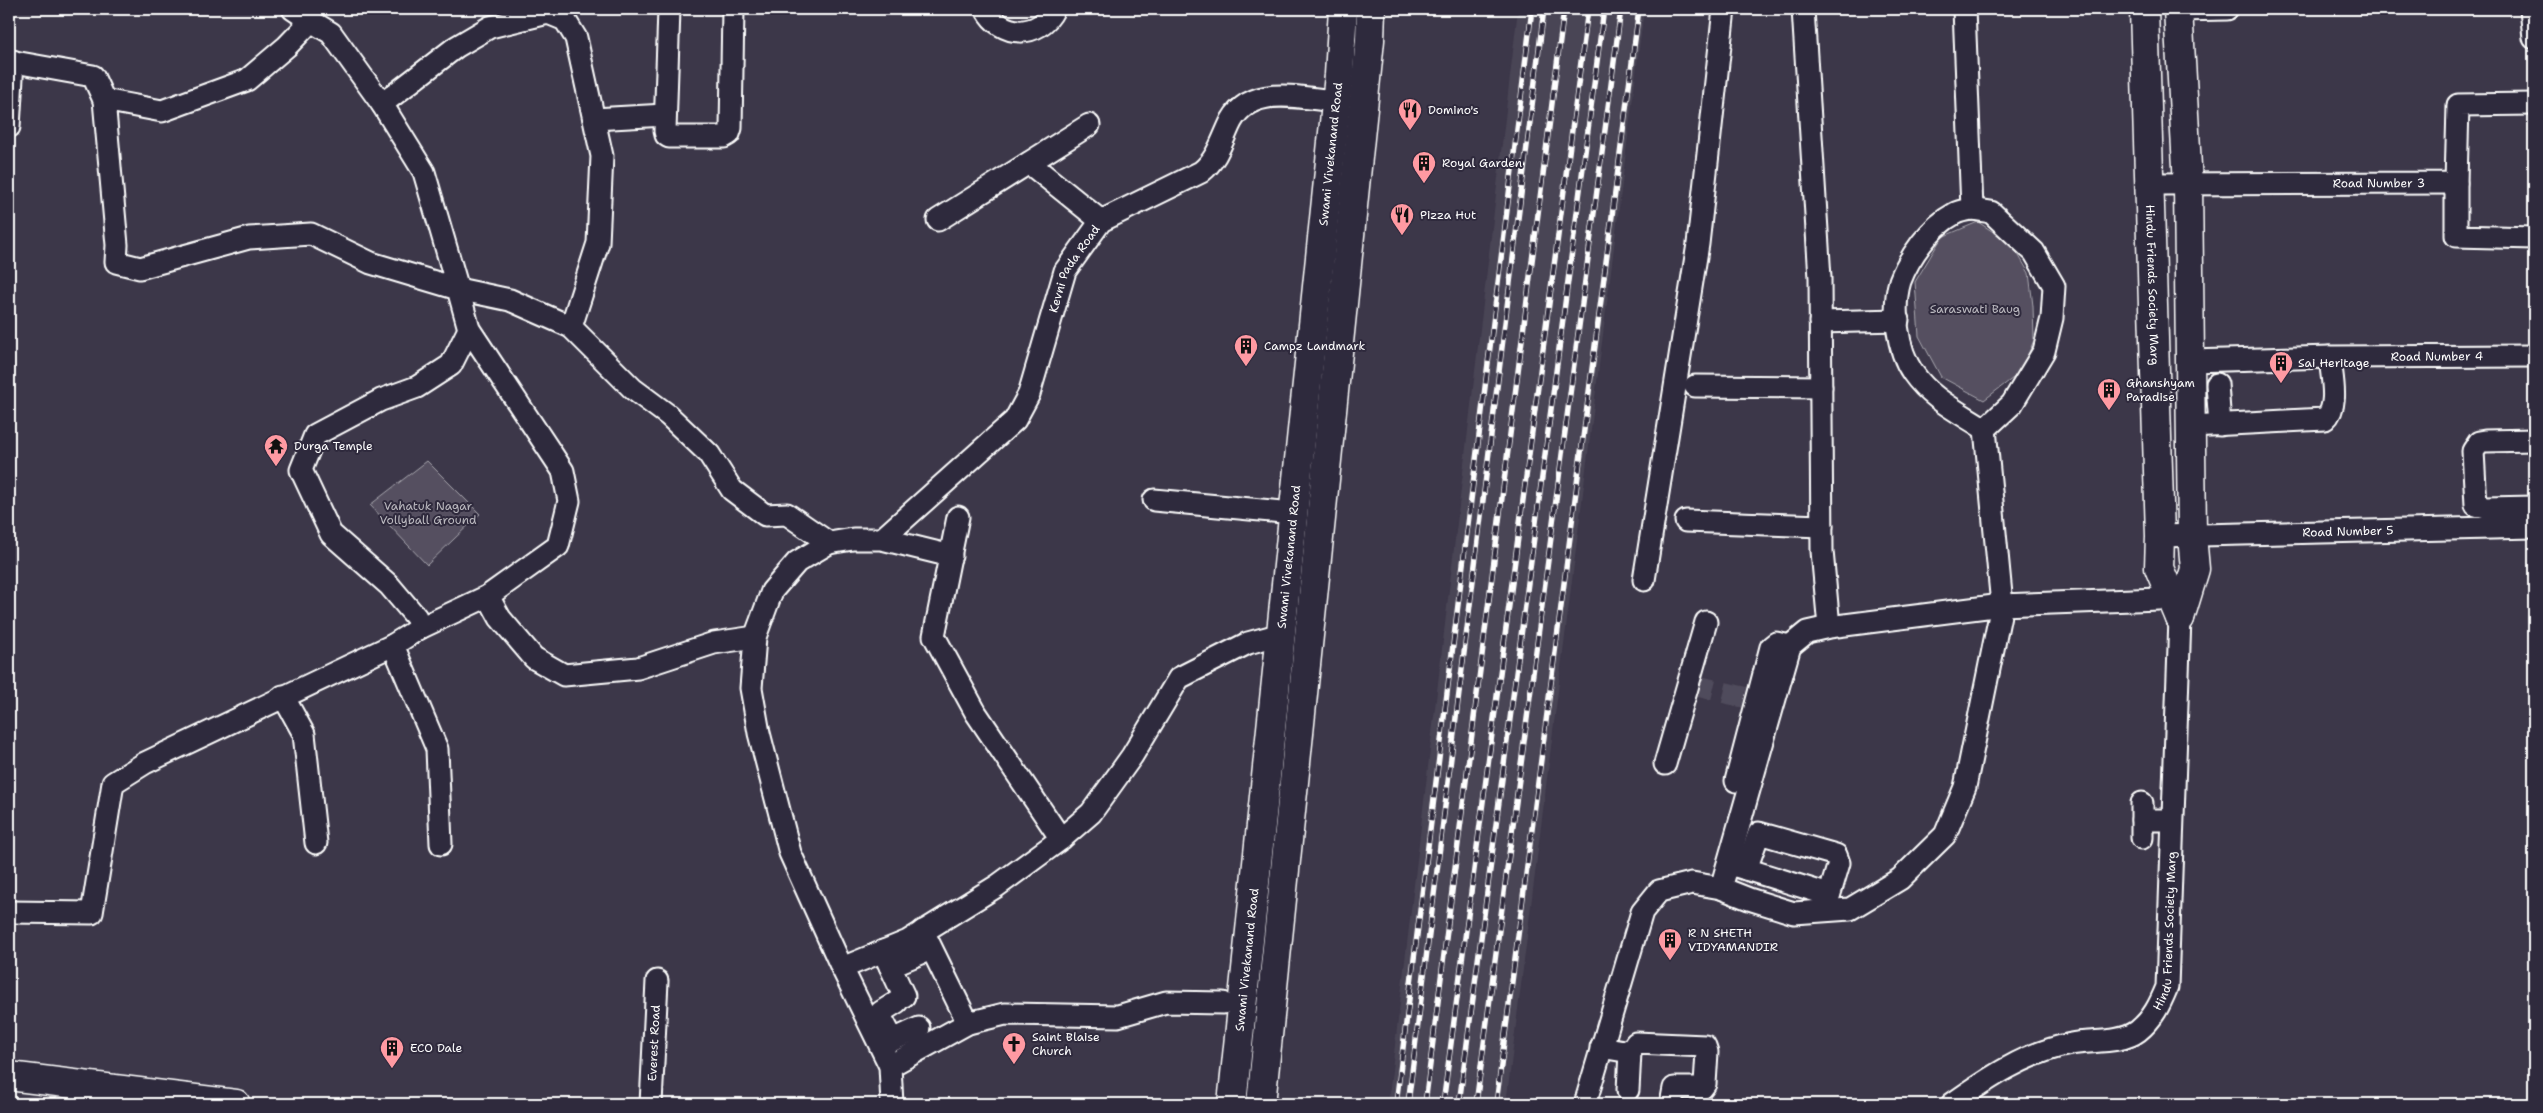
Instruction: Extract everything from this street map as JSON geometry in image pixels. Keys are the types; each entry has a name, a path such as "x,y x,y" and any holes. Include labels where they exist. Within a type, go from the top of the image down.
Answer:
{"main road":[{"name":"Swami Vivekanand Road","path":"1261,1104 1271,1003 1346,83 1343,9"},
{"name":"Swami Vivekanand Road","path":"1232,1104 1234,1002 1281,634 1293,513 1346,83 1371,9"},
{"name":"Hindu Friends Society Marg","path":"2144,9 2160,536 2158,568 2179,604"},
{"name":"Hindu Friends Society Marg","path":"2178,10 2188,184 2192,536 2195,569 2179,604"},
{"path":"1234,1002 1271,1003"},
{"path":"9,1076 236,1104"}],"street":[{"path":"9,912 92,913 113,783 145,763 282,696 393,645 420,628 488,596 558,546 569,501 563,471 469,329 424,172 382,104 331,32 293,9"},
{"path":"669,9 665,115 665,131 666,136 669,137 724,137 729,134 731,128 733,9"},
{"path":"986,9 993,20 1002,28 1014,32 1027,32 1038,27 1048,20 1054,9"},
{"path":"1644,580 1698,244 1724,9"},
{"path":"1803,9 1820,278 1822,526 1824,592 1828,627"},
{"path":"1964,9 1972,209"},
{"path":"2178,10 2227,9"},
{"path":"2531,9 2534,38"},
{"path":"382,104 456,47 490,27 548,13 565,20 576,38 602,156 598,243 571,327"},
{"path":"104,100 162,110 248,80 287,46 311,21"},
{"path":"9,127 11,61 93,76 104,100 117,245 116,262 140,268 249,238 311,234 371,263 458,289 510,300 571,327 633,389 668,415 709,454 732,490 765,515 787,514 829,544"},
{"name":"Kevni Pada Road","path":"882,539 1015,420 1029,394 1065,271 1101,220 1201,172 1212,163 1234,114 1252,99 1346,83"},
{"path":"2534,104 2458,104 2456,183 2456,236 2534,238"},
{"path":"594,119 665,115"},
{"path":"938,220 1089,125"},
{"path":"1029,162 1101,220"},
{"name":"Road Number 3","path":"2149,184 2456,183"},
{"path":"1972,209 1990,212 2034,252 2054,286 2052,318 2044,351 2012,404 1984,428 1930,394 1912,372 1899,340 1900,282 1916,251 1939,224 1955,213 1972,209"},
{"path":"1820,322 1898,320"},
{"path":"420,628 416,617 389,585 331,534 301,470 315,434 381,400 417,387 450,365 469,329"},
{"name":"Road Number 4","path":"2191,361 2330,357 2534,356"},
{"path":"2191,426 2325,419 2330,415 2333,401 2330,357"},
{"path":"2217,384 2220,425"},
{"path":"1695,386 1821,387"},
{"path":"1737,866 1827,903 1850,908 1900,879 1945,835 1966,787 2002,605 1984,428"},
{"path":"2534,440 2484,441 2479,442 2473,451 2476,505 2512,517 2534,507"},
{"path":"1154,500 1293,513"},
{"name":"Road Number 5","path":"2160,536 2192,536 2512,517 2534,527"},
{"path":"958,518 934,636 976,713 1061,839"},
{"path":"1686,521 1822,526"},
{"path":"897,1064 842,968 788,844 759,733 751,688 755,637 772,590 797,562 829,544 853,539 882,539 951,556"},
{"path":"488,596 500,618 534,658 564,675 638,668 714,643 755,637"},
{"path":"1736,781 1762,702 1790,646 1806,632 1828,627 2002,605 2179,604"},
{"name":"Hindu Friends Society Marg","path":"1952,1104 1986,1080 2023,1060 2071,1044 2105,1042 2137,1032 2158,1010 2167,987 2179,604"},
{"path":"1665,764 1691,684 1706,622"},
{"path":"842,968 886,958 927,940 1061,839 1092,813 1132,756 1179,678 1248,643 1281,634"},
{"path":"393,645 437,749 440,844"},
{"path":"282,696 304,734 316,843"},
{"path":"1737,866 1762,702"},
{"path":"2142,820 2172,820"},
{"path":"1721,888 1759,833 1836,856 1839,862 1827,903"},
{"path":"1585,1104 1642,912 1658,891 1692,883 1721,888 1794,913 1827,903"},
{"path":"927,940 968,1024"},
{"path":"886,958 900,999 881,1012 881,1017 893,1040 897,1064 892,1104"},
{"name":"Everest Road","path":"651,1104 657,981"},
{"path":"897,1064 968,1024 1005,1014 1118,1016 1166,1002 1234,1002"},
{"path":"893,1040 919,1028"},
{"path":"1628,1090 1630,1052 1636,1043 1705,1046 1707,1052 1705,1084 1702,1088 1674,1088 1671,1104"},
{"path":"1602,1047 1630,1052"}],"shaded area":[{"path":"1518,9 1644,9 1506,1104 1388,1104"}],"green space":[{"name":"Saraswati Baug","path":"1978,222 2012,244 2029,273 2033,306 2034,340 2021,372 1984,400 1941,377 1919,336 1915,282 1942,237"},
{"name":"Vahatuk Nagar Vollyball Ground","path":"427,461 480,514 427,565 370,505"}],"tunnel":[{"path":"1693,685 1756,700"}],"railway":[{"path":"1396,1104 1532,9"},
{"path":"1408,1104 1544,9"},
{"path":"1425,1104 1564,9"},
{"path":"1443,1104 1588,9"},
{"path":"1459,1104 1604,9"},
{"path":"1476,1104 1621,9"},
{"path":"1496,1104 1639,9"}],"place":[{"name":"Domino's","path":"1410,131"},
{"name":"Royal Garden","path":"1424,184"},
{"name":"Pizza Hut","path":"1402,236"},
{"name":"Campz Landmark","path":"1246,367"},
{"name":"Sai Heritage","path":"2281,384"},
{"name":"Ghanshyam Paradise","path":"2109,411"},
{"name":"Durga Temple","path":"276,467"},
{"name":"R N SHETH VIDYAMANDIR","path":"1670,961"},
{"name":"Saint Blaise Church","path":"1014,1065"},
{"name":"ECO Dale","path":"392,1069"}]}
